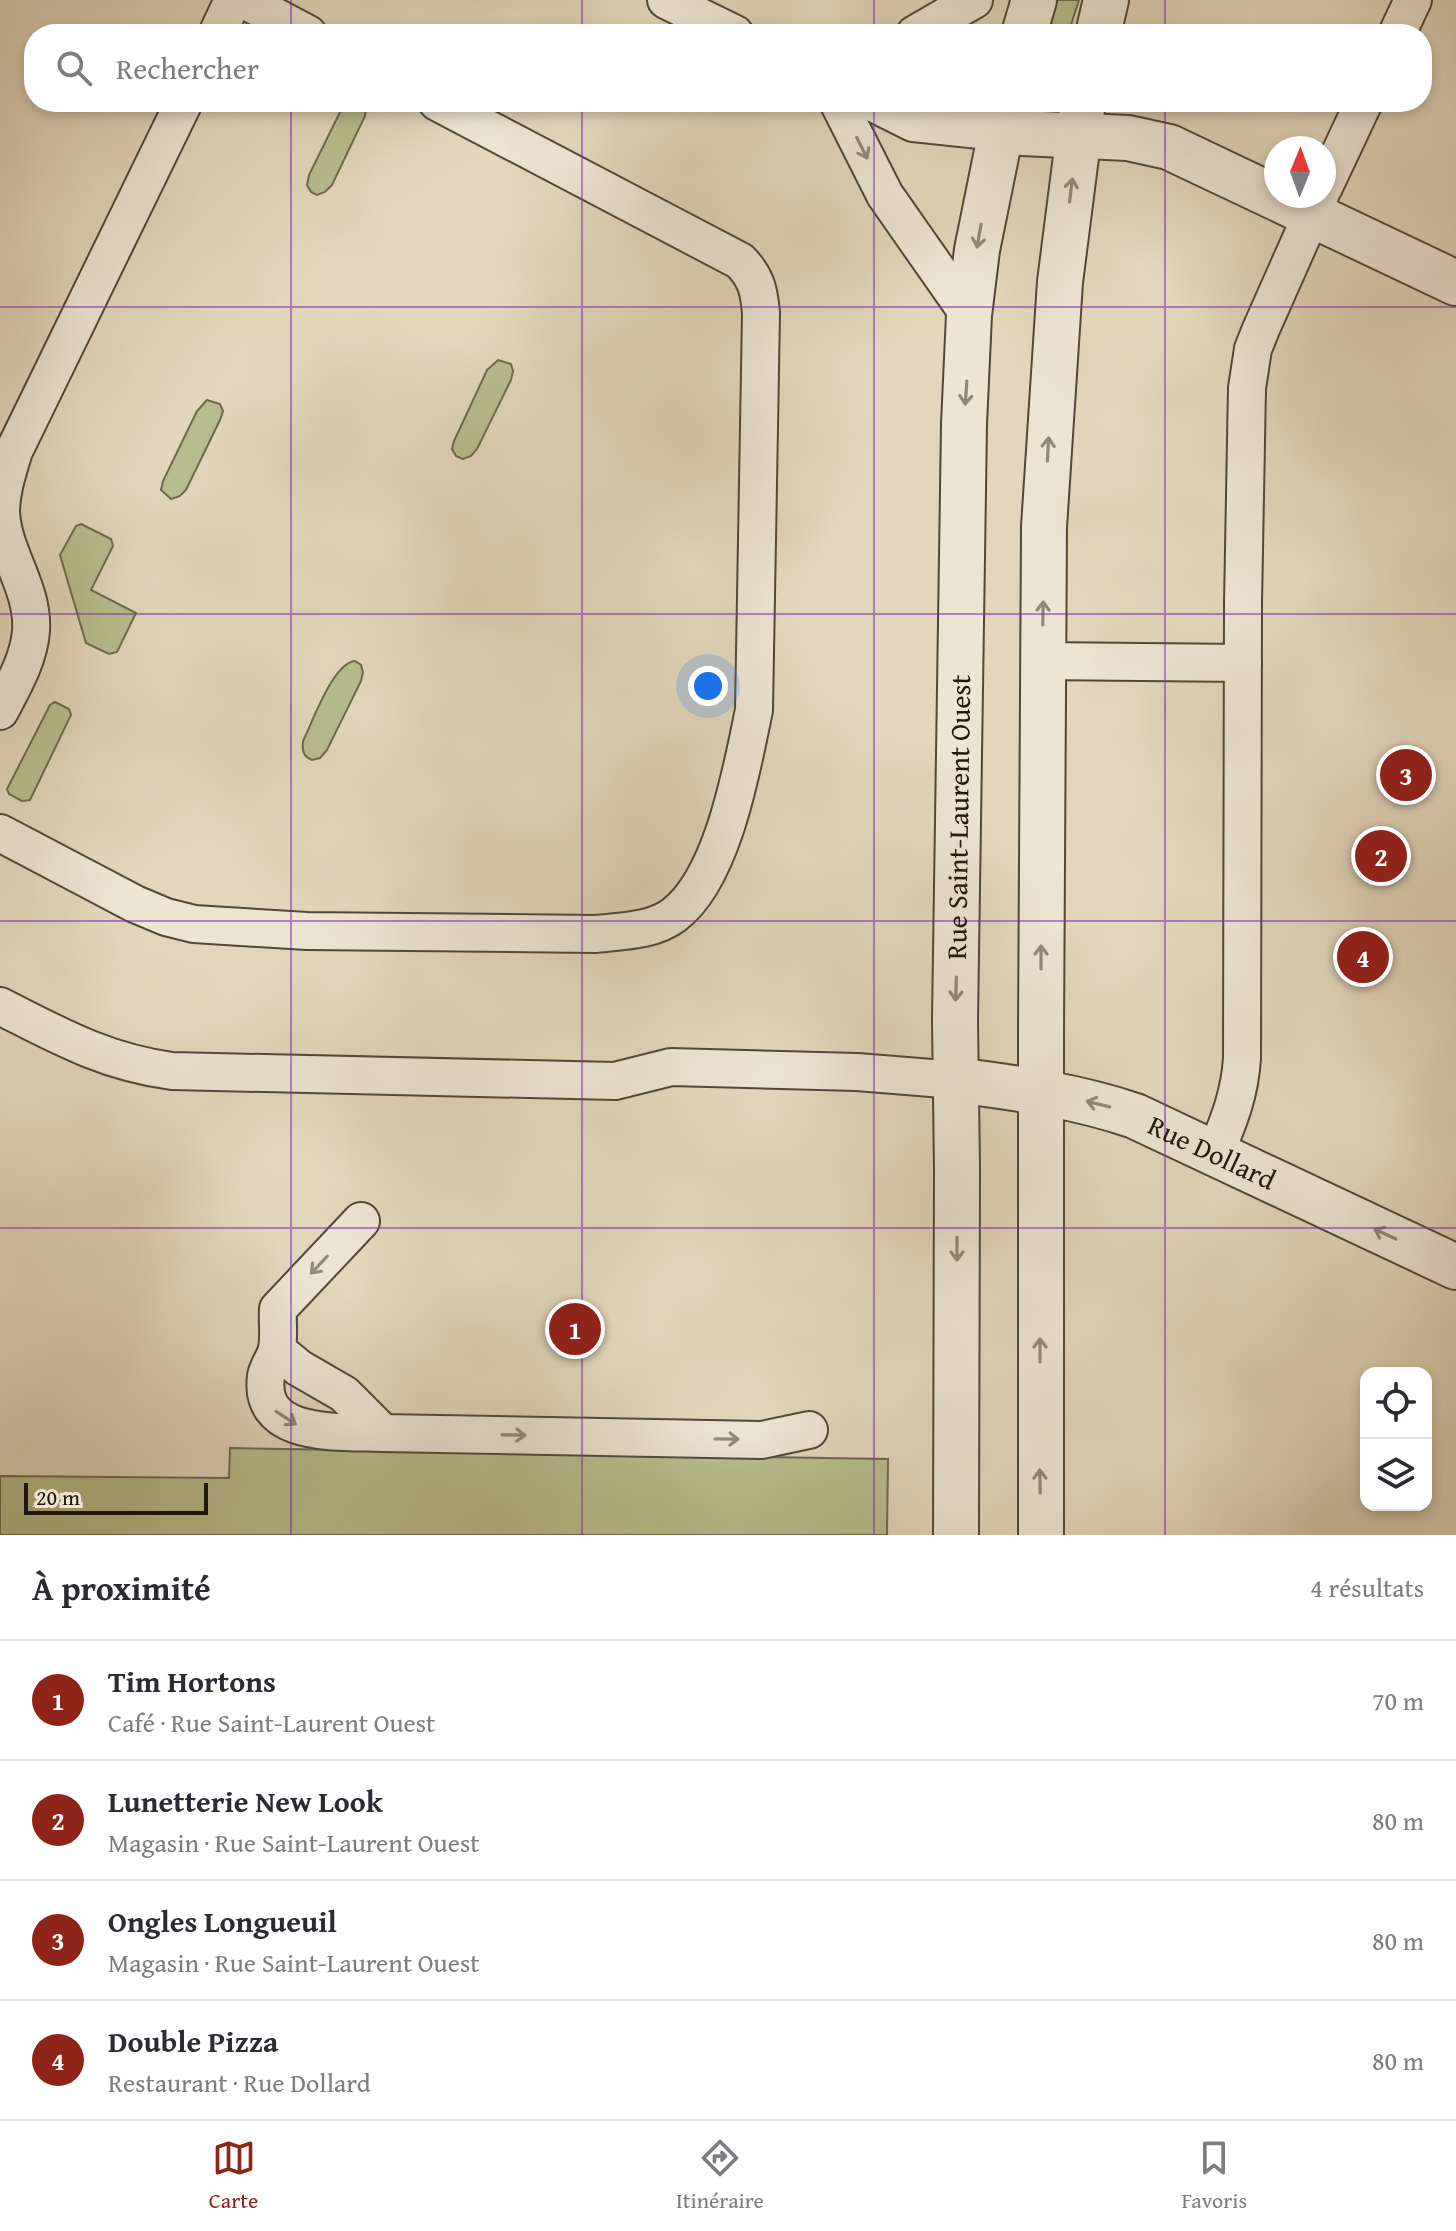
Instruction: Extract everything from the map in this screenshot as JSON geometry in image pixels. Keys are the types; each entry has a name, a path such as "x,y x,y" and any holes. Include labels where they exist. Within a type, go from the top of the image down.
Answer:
{"street":[{"path":"1027,24 1034,0"},
{"path":"1100,24 1106,0"},
{"path":"1003,117 1080,118 1128,138 1169,147 1264,180"},
{"name":"Rue Saint-Laurent Ouest","path":"956,1535 956,1080 964,437 969,315 977,250 1003,117"},
{"path":"1041,1535 1042,661 1050,409 1060,282 1080,118"},
{"path":"1333,208 1456,283"},
{"name":"Rue Dollard","path":"956,1080 1041,1091 1135,1116 1456,1267"}],"lane":[{"path":"222,24 233,0"},
{"path":"244,0 289,24"},
{"path":"666,0 715,24"},
{"path":"932,24 974,0"},
{"path":"1402,24 1413,0"},
{"path":"0,711 25,659 31,634 29,598 5,535 1,512 3,487 14,451 179,112"},
{"path":"0,833 156,913 194,924 224,927 307,931 596,934 632,930 673,916 702,882 729,814 754,710 759,291 753,273 740,261 456,112"},
{"path":"843,112 885,195 969,315"},
{"path":"891,112 913,123 1003,117"},
{"path":"1336,161 1359,112"},
{"path":"1215,1154 1234,1109 1242,1058 1243,663 1248,369 1261,329 1314,208"},
{"path":"1042,661 1243,663"},
{"path":"0,1006 89,1051 145,1067 184,1072 615,1081 671,1067 871,1072 956,1080"},
{"path":"361,1221 278,1309 277,1350 266,1374 267,1394 273,1409 284,1420 321,1431 383,1433 762,1440 809,1430"},
{"path":"277,1350 299,1368 344,1394 383,1433"}],"green space":[{"path":"1057,0 1079,0 1071,24 1050,24"},
{"path":"340,112 366,112 332,185 317,195 307,185"},
{"path":"498,360 511,364 511,380 477,449 463,459 456,456 452,449 454,441 487,370"},
{"path":"207,400 220,404 223,411 220,420 186,490 171,499 161,490 163,481 197,411"},
{"path":"81,524 111,539 113,546 91,590 136,613 117,652 109,654 86,643 60,555 76,526"},
{"path":"355,661 361,665 361,681 327,750 320,758 312,760 304,753 303,741 332,682 347,664"},
{"path":"55,702 69,709 71,715 30,800 22,801 9,794 7,789 50,705"},
{"path":"230,1448 888,1459 887,1535 0,1535 0,1476 229,1478"}],"place":[{"name":"Ongles Longueuil","path":"1406,775"},
{"name":"Lunetterie New Look","path":"1381,856"},
{"name":"Double Pizza","path":"1363,957"},
{"name":"Tim Hortons","path":"575,1329"}]}
